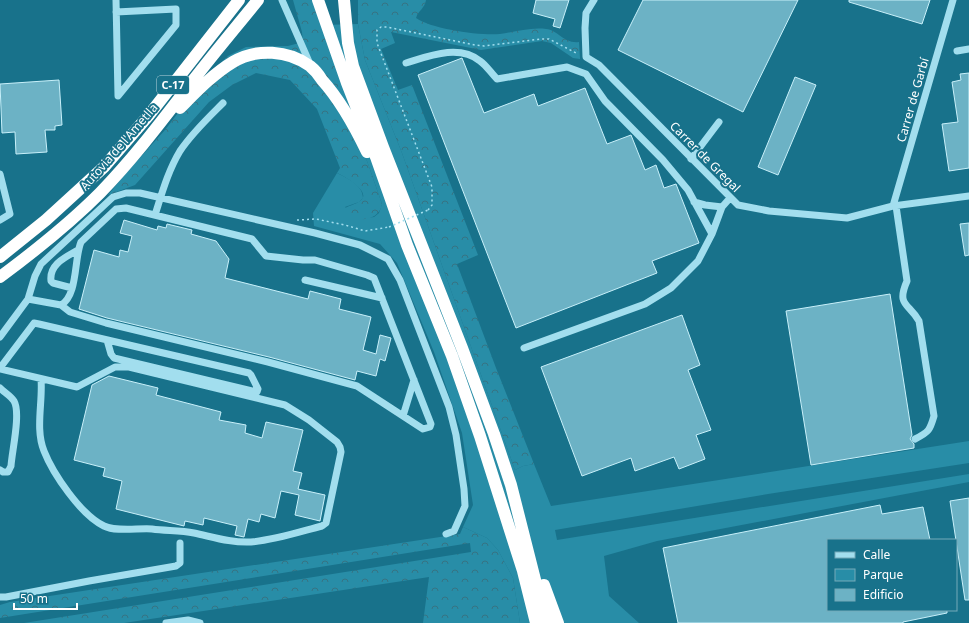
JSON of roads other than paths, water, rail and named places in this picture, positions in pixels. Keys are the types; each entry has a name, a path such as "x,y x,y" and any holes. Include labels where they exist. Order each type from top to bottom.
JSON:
{"highway":[{"name":"Autovia de l'Ametlla","path":"0,257 51,215 104,167 150,115 240,0"},
{"name":"Autovia de l'Ametlla","path":"0,277 58,233 100,192 152,135 258,0"},
{"path":"318,0 407,245 452,356 491,467 523,571 536,623"},
{"path":"344,0 348,43 354,66 383,148 478,391 524,518 552,611 558,623"},
{"path":"152,135 216,74 233,62 265,52 283,54 298,59 312,67 330,89 343,108 366,149 390,197"},
{"path":"511,485 546,623"},
{"path":"511,533 529,623"}],"street":[{"path":"116,0 116,12 118,96 176,25 176,9 116,12"},
{"path":"282,0 297,37 312,67"},
{"name":"Carrer de Gregal","path":"594,0 586,13 584,28 586,57 599,65 738,205 769,211 847,218 895,206 969,196"},
{"name":"Carrer de Garbí","path":"895,206 953,0"},
{"path":"957,50 969,49"},
{"path":"406,63 443,52 463,53 480,60 497,79 567,67 586,74 605,101 663,160 688,190 712,234"},
{"path":"156,215 163,187 180,152 197,128 223,103"},
{"path":"691,159 719,122"},
{"path":"0,174 10,214 0,220"},
{"path":"0,337 28,299 35,276 41,264 114,197 126,193 135,192 232,215 288,226 360,245 388,259 400,280 449,407 456,435 465,506 454,531 446,534"},
{"path":"524,348 645,304 671,288 698,261 712,234 722,207 730,198"},
{"path":"694,202 722,207"},
{"path":"895,206 907,281 903,290 903,299 907,307 915,314 919,321 934,416 930,429 926,434 915,439"},
{"path":"28,299 61,305 70,312 106,323 268,362 357,386 423,429 430,427 431,424 374,278 367,275 315,260 266,256 252,239 126,208 116,209 82,242 78,250 72,288 65,303 61,305"},
{"path":"72,288 51,281 52,271 54,266 78,250"},
{"path":"306,280 382,298"},
{"path":"42,378 40,440 44,451 52,468 77,504 103,526 112,529 148,529 193,533 223,540 251,542 276,538 322,526 326,523 341,452 340,447 337,442 309,420 285,405 129,367 115,367 76,387 42,378 0,369 34,323 106,340 249,374 251,375 258,389 257,392 114,358 106,340"},
{"path":"404,416 414,380"},
{"path":"0,388 13,400 16,408 16,422 11,466 8,472 3,472 0,470"},
{"path":"0,597 176,566 180,563 180,543"},
{"path":"166,623 188,620 200,623"}]}
